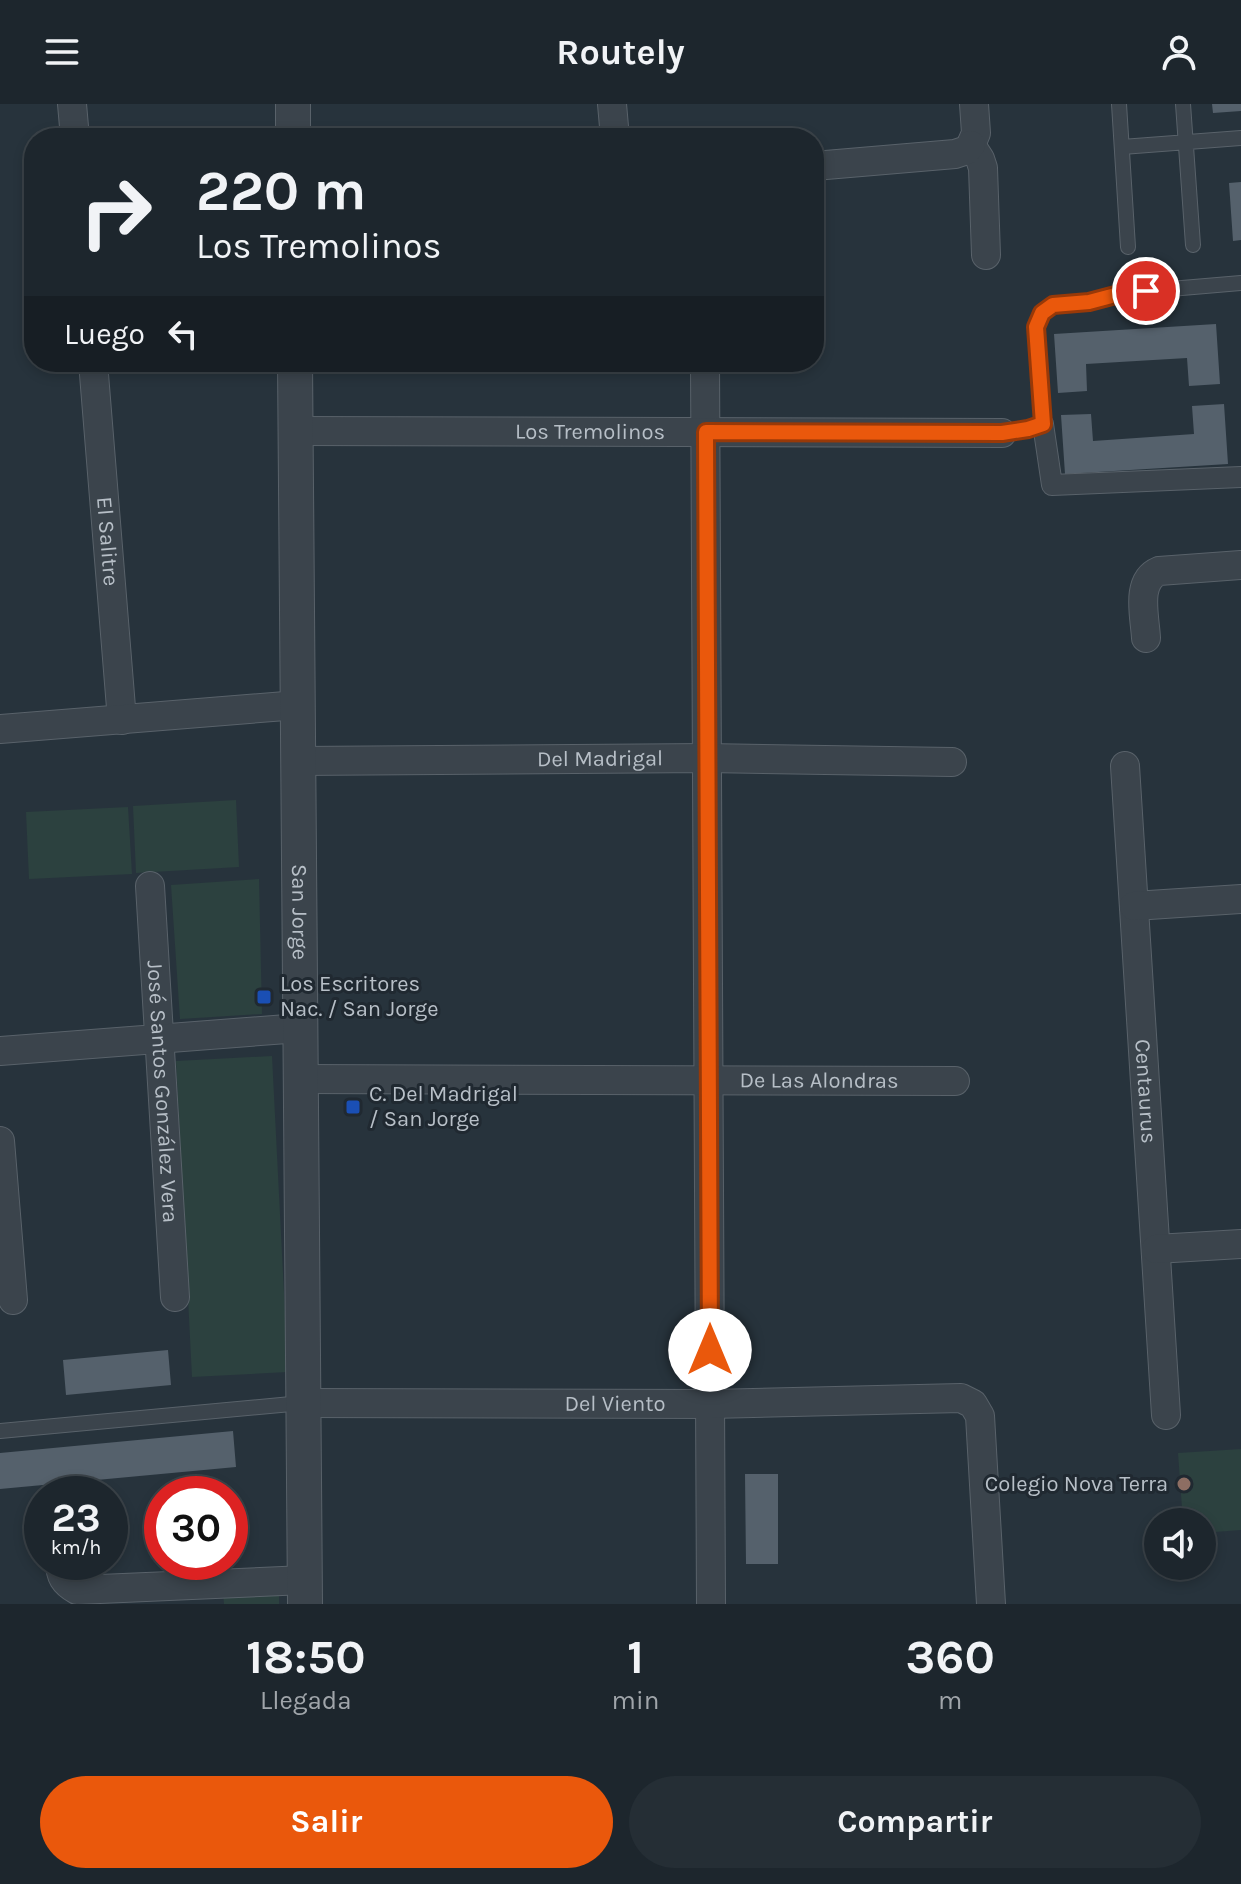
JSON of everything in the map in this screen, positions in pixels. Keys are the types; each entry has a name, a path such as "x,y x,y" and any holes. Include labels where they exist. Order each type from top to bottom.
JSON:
{"street":[{"path":"72,104 74,128"},
{"path":"293,104 293,128"},
{"path":"612,104 614,128"},
{"path":"824,165 955,154 967,150 976,133 974,104"},
{"path":"971,145 983,168 986,255"},
{"name":"El Salitre","path":"94,372 122,720"},
{"name":"San Jorge","path":"295,372 305,1592"},
{"path":"705,372 711,1604"},
{"path":"1024,429 1052,485 1241,477"},
{"name":"Los Tremolinos","path":"296,431 1024,429"},
{"path":"1146,638 1144,590 1153,573 1241,565"},
{"path":"0,729 298,705"},
{"name":"Del Madrigal","path":"298,761 707,758 952,762"},
{"name":"Centaurus","path":"1125,766 1166,1415"},
{"name":"José Santos González Vera","path":"150,886 175,1297"},
{"path":"1134,906 1241,899"},
{"path":"0,1051 300,1028"},
{"name":"De Las Alondras","path":"301,1079 955,1081"},
{"path":"0,1141 13,1300"},
{"path":"1156,1249 1241,1244"},
{"name":"Del Viento","path":"303,1403 710,1404 967,1400 977,1410 981,1423 991,1604"},
{"path":"63,1580 77,1590 205,1594 305,1592"}],"lane":[{"path":"1119,104 1128,247"},
{"path":"1183,104 1193,245"},
{"path":"1122,147 1241,138"},
{"path":"1024,429 1036,327 1047,308 1135,292 1241,283"},
{"path":"0,1431 303,1403"}],"green space":[{"path":"236,800 239,867 136,873 133,806"},
{"path":"128,807 132,874 29,879 26,812"},
{"path":"259,879 262,1014 180,1019 171,885"},
{"path":"272,1056 288,1372 192,1377 176,1061"},
{"path":"1241,1449 1241,1530 1216,1532 1216,1508 1182,1508 1178,1453"},
{"path":"279,1592 279,1604 224,1604 223,1593"}],"building":[{"path":"1212,104 1241,104 1241,111 1213,113"},
{"path":"1241,182 1241,240 1233,241 1229,183"},
{"path":"1216,324 1220,384 1189,386 1187,358 1086,364 1087,391 1058,393 1054,334"},
{"path":"1224,404 1228,464 1065,474 1061,415 1091,414 1093,441 1194,434 1192,406"},
{"path":"168,1350 171,1385 66,1395 63,1360"},
{"path":"233,1431 236,1467 128,1477 24,1476 24,1487 0,1489 0,1453"},
{"path":"745,1474 778,1474 778,1564 746,1564"}],"place":[{"name":"Los Escritores Nac. / San Jorge","path":"264,997"},
{"name":"C. Del Madrigal / San Jorge","path":"353,1107"},
{"name":"Colegio Nova Terra","path":"1184,1484"}],"route":[{"path":"710,1350 706,432 1002,433 1028,429 1043,424 1036,327 1042,313 1053,305 1146,291"}]}
